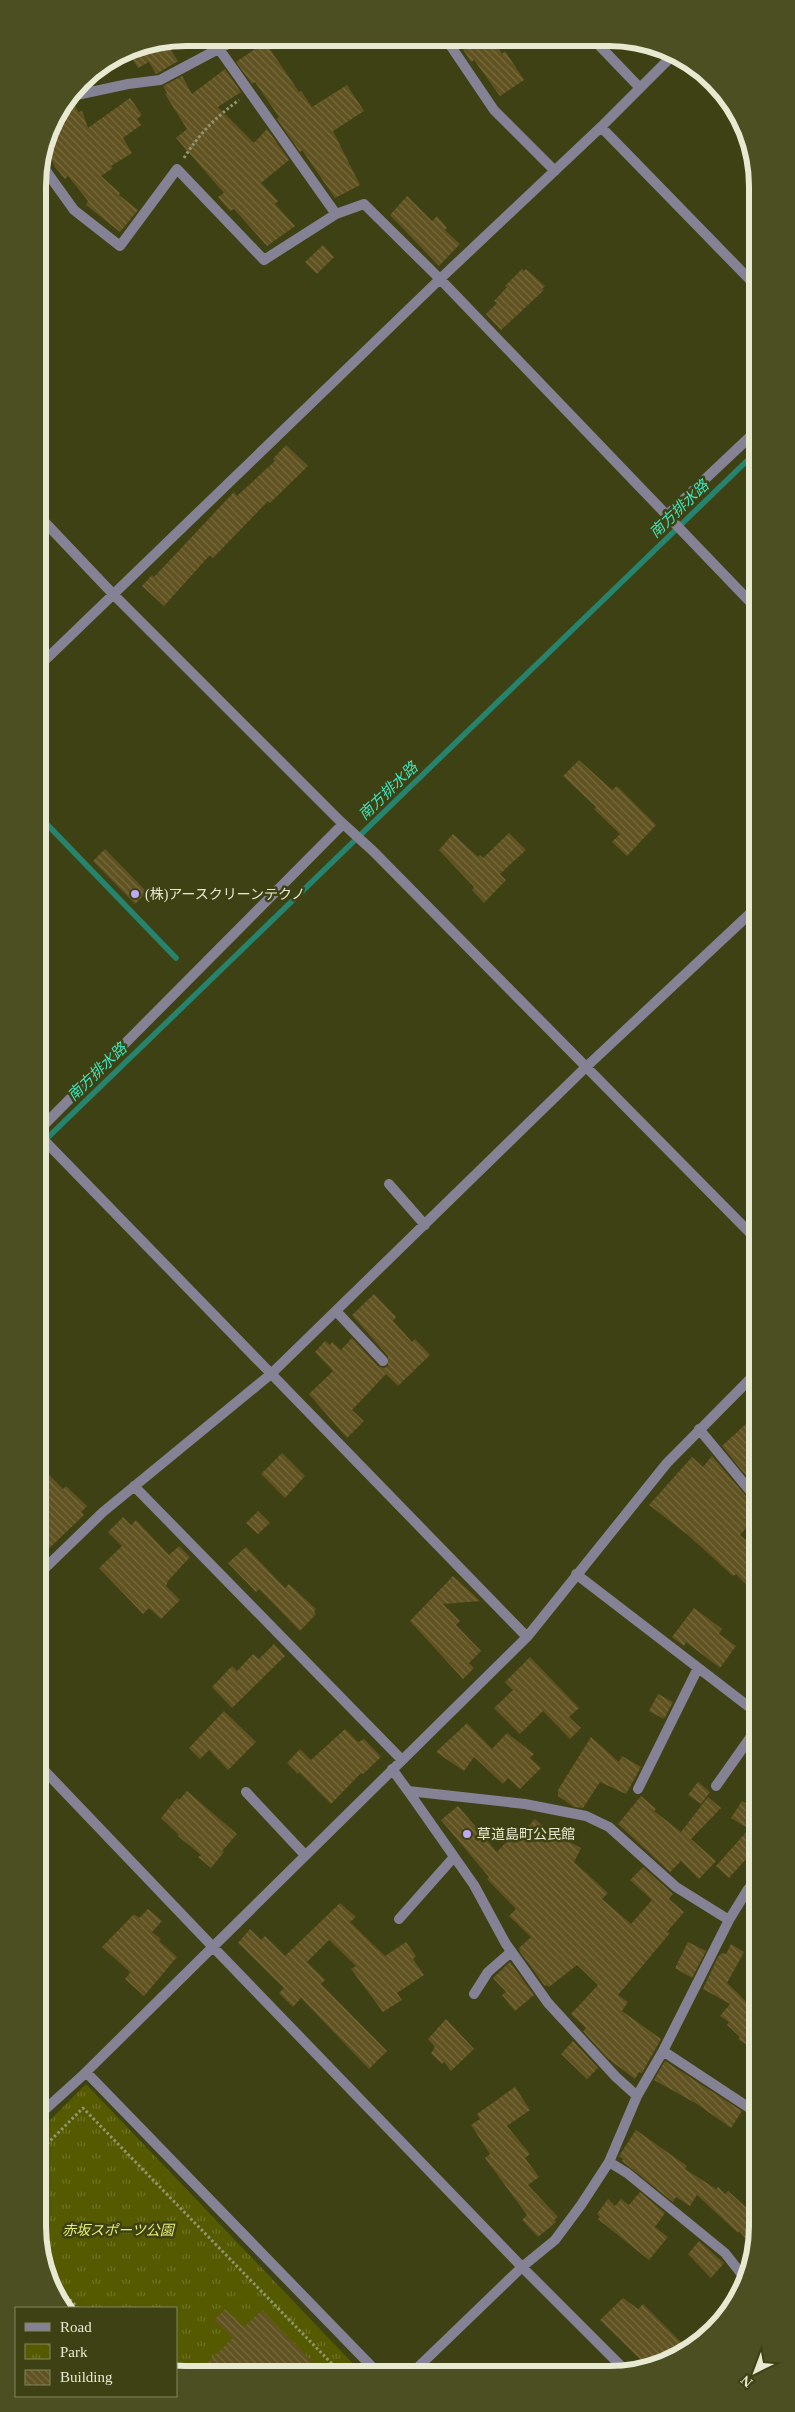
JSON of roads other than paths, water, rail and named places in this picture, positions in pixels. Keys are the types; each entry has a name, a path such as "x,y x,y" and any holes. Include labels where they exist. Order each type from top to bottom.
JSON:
{"street":[{"path":"451,46 494,110 555,171"},
{"path":"600,46 640,88"},
{"path":"81,94 128,84 160,80 219,48 336,214"},
{"path":"47,658 440,279 601,127 668,60"},
{"path":"601,127 749,279"},
{"path":"48,173 74,210 120,246 177,169 264,260 336,214 364,204 440,279 749,601"},
{"path":"668,517 749,438"},
{"path":"47,524 113,594 368,846 748,1231"},
{"path":"47,1123 346,826"},
{"path":"46,1567 103,1512 271,1374 586,1068 749,915"},
{"path":"47,1143 527,1637"},
{"path":"389,1184 425,1224"},
{"path":"336,1311 383,1361"},
{"path":"46,2108 86,2072 527,1637 667,1463 748,1380"},
{"path":"699,1429 748,1489"},
{"path":"134,1486 402,1760"},
{"path":"576,1574 748,1706"},
{"path":"638,1789 698,1668"},
{"path":"716,1786 748,1740"},
{"path":"392,1769 474,1885 511,1952 548,2003 616,2077 637,2096"},
{"path":"46,1773 522,2267 620,2365"},
{"path":"408,1791 525,1804 586,1816 609,1827 676,1887 729,1920"},
{"path":"246,1792 306,1855"},
{"path":"399,1919 454,1857"},
{"path":"419,2366 522,2267 554,2240 581,2205 609,2162 637,2096 663,2051 729,1920 748,1889"},
{"path":"474,1994 488,1972 511,1952"},
{"path":"663,2051 748,2107"},
{"path":"86,2072 371,2366"},
{"path":"609,2162 627,2173 724,2253 740,2272"}],"waterway":[{"name":"南方排水路","path":"47,1139 749,459"},
{"path":"47,824 176,958"}],"place":[{"name":"(株)アースクリーンテクノ","path":"135,894"},
{"name":"草道島町公民館","path":"467,1834"}],"park label":[{"name":"赤坂スポーツ公園","path":"118,2230"}]}
